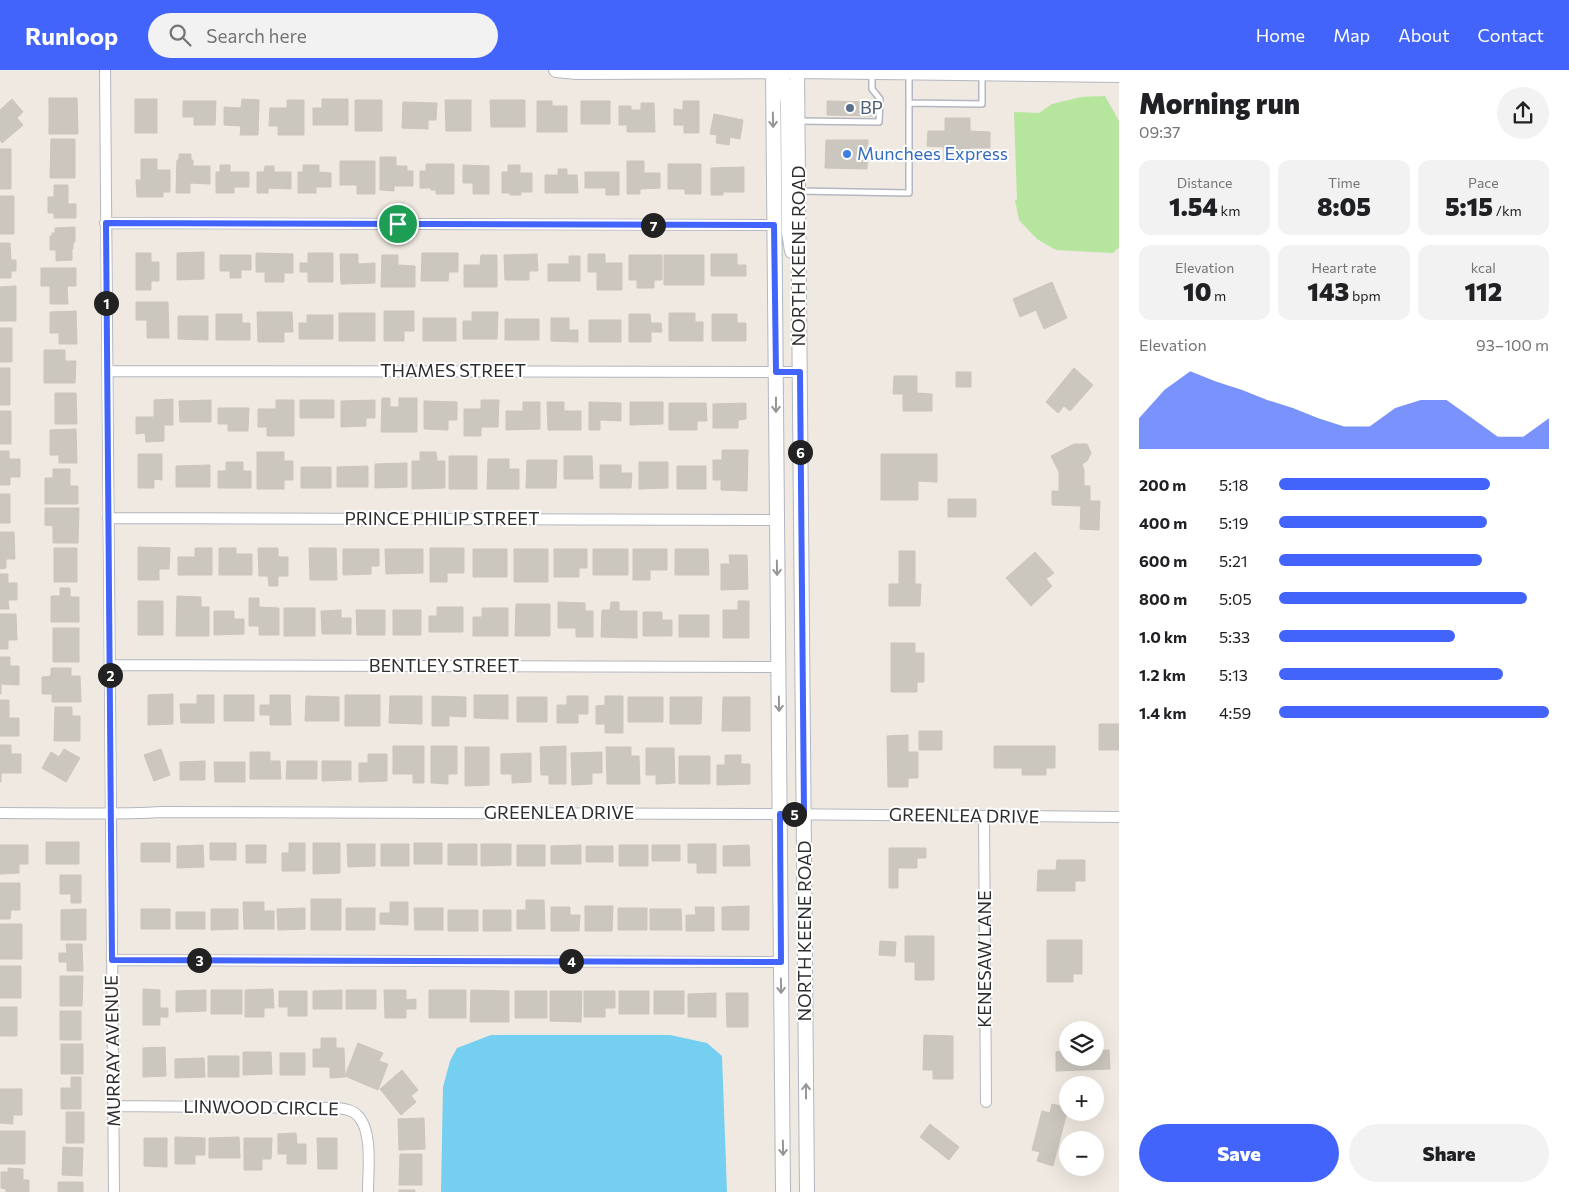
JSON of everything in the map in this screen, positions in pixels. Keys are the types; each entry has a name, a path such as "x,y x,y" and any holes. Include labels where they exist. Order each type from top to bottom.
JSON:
{"main road":[{"path":"556,70 577,72 815,71 1119,75"},
{"path":"784,71 788,104 789,232 799,294"},
{"name":"NORTH KEENE ROAD","path":"783,1192 773,92 784,71"},
{"name":"NORTH KEENE ROAD","path":"784,71 798,121 807,1192"}],"street":[{"name":"MURRAY AVENUE","path":"104,70 114,1192"},
{"path":"106,223 774,225"},
{"name":"THAMES STREET","path":"107,371 800,372"},
{"name":"PRINCE PHILIP STREET","path":"108,518 777,520"},
{"name":"BENTLEY STREET","path":"110,665 778,667"},
{"name":"GREENLEA DRIVE","path":"0,813 111,815 164,812 804,814 1119,817"},
{"name":"KENESAW LANE","path":"984,816 986,1102"},
{"path":"112,960 781,962"},
{"name":"LINWOOD CIRCLE","path":"113,1106 337,1108 350,1110 359,1116 365,1127 368,1140 368,1192"}],"lane":[{"path":"798,121 879,122 880,99 872,89 872,72"},
{"path":"798,191 909,193 909,73"},
{"path":"909,103 982,104 982,74"}],"green space":[{"path":"1105,96 1119,121 1119,247 1113,253 1056,250 1037,239 1019,220 1015,200 1017,200 1014,112 1039,113 1052,104 1081,97"}],"water":[{"path":"491,1035 670,1035 707,1043 722,1056 727,1192 441,1192 443,1087 450,1061 457,1048"}],"building":[{"path":"49,98 77,98 78,134 49,134"},
{"path":"12,99 23,112 17,118 23,125 2,143 0,140 0,110"},
{"path":"135,99 157,99 157,133 135,133"},
{"path":"242,99 259,100 258,135 240,135 241,126 224,125 224,107 241,108"},
{"path":"322,99 348,99 348,125 313,125 313,108 322,108"},
{"path":"287,100 304,100 304,135 278,135 278,126 269,126 270,108 287,108"},
{"path":"355,100 382,100 382,131 355,131"},
{"path":"445,100 471,100 471,131 446,131"},
{"path":"490,100 525,100 525,127 491,127"},
{"path":"183,101 216,101 215,125 194,125 194,117 183,117"},
{"path":"537,101 552,101 552,106 567,106 567,132 537,132"},
{"path":"581,101 610,101 610,124 581,124"},
{"path":"683,101 699,101 699,133 684,133 684,125 674,125 674,109 683,110"},
{"name":"BP","path":"827,101 873,102 873,116 827,115"},
{"path":"403,102 437,103 436,120 428,120 428,129 402,128"},
{"path":"641,103 654,103 655,132 627,132 627,125 619,125 619,106 631,106 631,110 641,110"},
{"path":"714,114 743,120 740,139 730,137 729,145 716,143 717,135 710,134"},
{"path":"945,118 970,118 970,131 990,132 990,148 970,148 969,160 944,159 944,147 927,146 928,131 945,131"},
{"path":"51,139 75,139 75,178 50,178"},
{"name":"Munchees Express","path":"826,140 868,140 867,169 825,168"},
{"path":"0,149 11,149 11,189 0,189"},
{"path":"179,154 191,154 193,166 210,166 210,184 190,183 190,193 176,193 177,160 179,160"},
{"path":"380,157 396,157 396,166 407,166 407,171 413,171 413,186 394,186 394,191 380,190"},
{"path":"141,159 157,159 157,170 170,170 170,192 163,192 163,197 137,197 136,180 141,180"},
{"path":"340,161 375,161 375,194 357,194 357,185 340,185"},
{"path":"627,161 644,161 644,173 660,173 660,188 640,189 640,194 627,194"},
{"path":"426,164 454,164 454,194 436,194 436,190 431,190 431,188 420,188 420,171 426,171"},
{"path":"668,164 701,164 701,194 685,194 685,189 668,189"},
{"path":"220,165 230,165 230,172 249,172 249,187 234,187 234,193 216,193 216,172 220,172"},
{"path":"303,165 319,165 319,172 331,173 331,187 316,187 316,193 298,193 298,172 303,172"},
{"path":"463,165 489,166 489,194 473,194 473,183 463,183"},
{"path":"508,165 520,165 520,173 532,173 532,192 521,192 521,195 502,193 502,172 508,172"},
{"path":"265,166 274,166 274,172 291,172 291,189 268,188 268,193 257,193 257,172 264,172"},
{"path":"744,167 744,192 723,192 723,195 711,195 711,168"},
{"path":"558,169 567,169 567,175 577,175 578,193 545,193 545,175 558,175"},
{"path":"585,172 619,172 619,195 606,195 606,188 585,188"},
{"path":"54,185 68,185 68,204 76,204 76,218 54,218 54,213 48,213 48,197 54,197"},
{"path":"0,196 14,196 14,234 0,234"},
{"path":"75,227 72,260 56,261 56,250 50,250 50,236 52,236 52,233 55,233 55,228"},
{"path":"0,243 10,243 11,260 16,260 16,271 11,271 11,278 0,278"},
{"path":"204,252 204,279 177,280 177,253"},
{"path":"136,253 151,253 151,262 159,262 159,281 151,281 151,290 136,290"},
{"path":"256,253 293,254 293,273 284,273 284,282 265,282 265,272 256,272"},
{"path":"308,253 333,253 333,282 308,282 308,272 300,272 300,263 308,263"},
{"path":"422,253 458,253 458,272 449,272 448,281 421,281"},
{"path":"340,254 358,254 358,264 375,263 375,283 341,284"},
{"path":"537,254 538,271 529,271 529,280 505,280 504,255"},
{"path":"588,254 605,254 605,263 622,263 622,290 597,290 597,272 588,272"},
{"path":"711,254 737,254 737,265 746,265 746,276 711,276"},
{"path":"220,255 251,255 251,270 241,270 241,278 230,278 230,271 220,271"},
{"path":"382,255 398,255 398,265 415,266 415,287 381,287"},
{"path":"481,255 497,255 497,287 464,287 464,265 480,265"},
{"path":"629,255 662,255 662,280 654,280 654,288 637,288 637,280 629,280"},
{"path":"664,255 704,255 704,285 664,285"},
{"path":"569,256 580,256 580,281 548,281 548,264 569,264"},
{"path":"41,268 76,268 76,286 67,286 68,304 50,304 50,286 41,286"},
{"path":"1052,282 1067,318 1044,329 1036,310 1020,317 1013,299"},
{"path":"16,286 16,321 0,321 0,287"},
{"path":"136,302 168,302 169,338 147,338 147,320 136,320"},
{"path":"76,311 77,344 59,344 59,333 50,333 50,312"},
{"path":"384,311 414,311 414,331 404,331 404,341 384,341"},
{"path":"257,312 292,312 293,332 284,332 284,342 258,342"},
{"path":"472,312 498,312 497,339 463,339 463,321 472,321"},
{"path":"339,313 375,313 375,341 339,341"},
{"path":"669,313 695,313 695,322 703,322 703,341 669,341"},
{"path":"216,314 242,314 242,323 250,323 250,340 216,340"},
{"path":"629,314 650,314 651,323 661,323 662,332 651,332 651,342 629,342"},
{"path":"712,314 737,314 737,323 746,323 746,341 712,341"},
{"path":"307,315 333,315 333,339 299,339 299,323 307,323"},
{"path":"178,316 208,316 208,340 178,339"},
{"path":"423,318 456,318 456,341 423,341"},
{"path":"551,318 569,318 569,330 578,330 578,342 551,341"},
{"path":"505,319 539,319 539,340 505,340"},
{"path":"589,320 621,320 621,342 589,342"},
{"path":"0,328 12,328 12,362 0,362"},
{"path":"44,350 65,350 65,361 76,361 75,383 44,383"},
{"path":"0,368 10,368 10,405 0,405"},
{"path":"1074,368 1093,385 1070,411 1064,406 1058,413 1046,402"},
{"path":"956,372 971,372 971,387 956,387"},
{"path":"894,376 917,376 917,393 932,394 932,411 903,411 903,394 893,394"},
{"path":"55,393 76,393 77,424 55,424"},
{"path":"382,398 390,398 390,407 399,407 399,398 417,398 417,432 381,432"},
{"path":"173,399 173,425 164,425 164,441 146,442 145,433 136,434 136,417 154,417 154,400"},
{"path":"211,400 211,422 180,422 179,401"},
{"path":"276,400 294,400 294,436 267,436 267,427 258,427 258,409 276,409"},
{"path":"300,400 334,400 334,418 300,418"},
{"path":"375,400 375,418 366,418 366,426 341,427 341,401"},
{"path":"481,400 499,400 498,427 481,427 481,436 464,436 464,409 481,409"},
{"path":"424,401 457,402 457,420 448,420 448,430 424,429"},
{"path":"523,402 540,402 540,429 506,430 506,411 523,411"},
{"path":"547,402 564,402 564,411 581,411 581,430 548,430"},
{"path":"589,402 621,403 621,421 600,420 600,430 589,430"},
{"path":"630,402 663,402 663,424 630,425"},
{"path":"669,403 706,403 707,421 697,421 697,430 669,430"},
{"path":"746,403 746,419 738,420 738,428 713,428 713,404"},
{"path":"218,408 249,408 248,431 228,431 228,424 218,424"},
{"path":"0,411 11,411 11,444 0,444"},
{"path":"76,429 77,463 59,463 59,455 50,455 50,430"},
{"path":"1074,444 1087,444 1091,453 1087,461 1082,464 1084,486 1090,486 1090,501 1100,501 1099,530 1080,529 1081,506 1052,505 1052,491 1059,491 1059,472 1051,456"},
{"path":"722,450 748,450 747,491 721,490 721,480 713,480 713,460 722,460"},
{"path":"0,451 9,451 9,459 20,459 20,477 10,477 10,485 0,485"},
{"path":"257,452 284,452 284,461 293,461 293,480 284,480 284,489 257,489"},
{"path":"420,452 436,452 437,461 445,461 445,488 412,489 412,461 420,461"},
{"path":"138,454 162,454 162,480 154,479 154,488 138,488"},
{"path":"881,454 937,454 937,482 918,481 918,500 881,500"},
{"path":"449,456 477,456 477,489 449,489"},
{"path":"564,456 592,456 593,479 564,479"},
{"path":"488,459 509,459 509,469 519,469 519,489 487,489"},
{"path":"527,460 557,460 556,488 526,488"},
{"path":"226,462 243,462 243,471 251,471 251,488 218,488 218,471 226,471"},
{"path":"639,462 668,462 668,488 639,489"},
{"path":"407,463 407,487 375,488 375,464"},
{"path":"210,465 210,487 176,487 176,466"},
{"path":"600,465 621,465 621,473 632,473 631,488 600,488"},
{"path":"368,466 368,487 337,487 337,467"},
{"path":"677,466 706,466 706,489 677,489"},
{"path":"301,467 331,467 331,488 301,488"},
{"path":"53,469 70,469 70,486 78,486 78,504 45,504 45,478 53,478"},
{"path":"0,494 10,494 10,523 0,523"},
{"path":"948,499 976,499 976,517 948,517"},
{"path":"45,508 79,508 78,543 53,543 53,526 45,525"},
{"path":"0,532 14,532 15,559 6,559 6,568 0,569"},
{"path":"138,547 170,548 169,569 159,569 159,580 138,580"},
{"path":"54,548 77,548 77,582 54,582"},
{"path":"195,548 212,548 212,575 178,575 178,557 195,557"},
{"path":"219,548 236,548 236,554 252,554 252,575 219,575"},
{"path":"258,548 278,548 278,557 288,557 288,576 278,576 278,586 269,586 268,576 259,576"},
{"path":"309,548 336,548 337,580 310,580"},
{"path":"430,548 464,548 464,573 447,573 447,582 430,582"},
{"path":"343,549 379,549 379,566 371,566 371,574 343,575"},
{"path":"385,549 423,549 423,573 386,574"},
{"path":"473,549 507,549 507,577 473,577"},
{"path":"514,549 548,549 548,582 514,582"},
{"path":"554,549 587,549 587,568 579,568 579,577 554,577"},
{"path":"593,549 628,549 628,575 593,575"},
{"path":"633,549 667,549 667,570 650,570 650,580 633,580"},
{"path":"675,549 708,549 709,575 675,575"},
{"path":"899,551 915,551 915,584 921,584 920,606 889,606 889,584 899,584"},
{"path":"1035,552 1054,573 1046,579 1052,586 1031,606 1006,578"},
{"path":"729,555 747,555 748,589 721,590 721,564 730,564"},
{"path":"0,574 8,574 8,583 17,583 17,600 8,600 9,609 0,609"},
{"path":"60,588 70,588 70,597 79,597 79,622 51,622 51,596 60,596"},
{"path":"177,596 201,597 201,607 209,607 209,636 176,636"},
{"path":"249,598 259,598 259,607 279,608 279,635 259,635 259,626 249,626"},
{"path":"138,601 163,601 163,635 138,635"},
{"path":"738,601 749,601 749,638 723,638 723,610 738,610"},
{"path":"558,602 585,603 585,611 593,611 593,637 576,637 576,628 558,628"},
{"path":"611,602 619,602 619,611 637,611 637,638 601,637 602,610 610,610"},
{"path":"516,604 550,604 550,636 515,636"},
{"path":"437,607 463,607 463,632 429,632 429,616 437,616"},
{"path":"284,608 315,608 315,636 284,636"},
{"path":"482,608 508,608 508,636 473,636 473,617 482,617"},
{"path":"341,610 341,618 351,618 351,634 322,634 321,611"},
{"path":"356,610 385,610 385,635 357,635"},
{"path":"393,610 421,610 421,635 393,635"},
{"path":"214,611 234,611 234,619 244,619 244,634 214,635"},
{"path":"643,612 662,612 662,620 672,620 672,636 643,636"},
{"path":"0,614 16,614 17,640 8,640 8,649 0,649"},
{"path":"679,615 709,615 709,637 679,637"},
{"path":"53,628 79,628 79,662 53,662"},
{"path":"891,643 915,643 915,653 924,653 924,682 917,682 917,692 891,692"},
{"path":"0,657 10,657 10,666 19,666 19,685 1,684 1,694 0,694"},
{"path":"51,668 71,668 71,676 80,676 81,702 52,702 52,694 42,694 42,677 51,676"},
{"path":"173,694 173,724 148,725 148,695"},
{"path":"197,695 214,695 214,723 181,723 180,704 197,704"},
{"path":"224,695 254,695 254,721 224,721"},
{"path":"270,695 290,695 291,725 270,725 270,715 260,715 260,705 270,705"},
{"path":"345,695 380,695 380,726 345,726"},
{"path":"474,695 508,695 508,719 474,718"},
{"path":"306,696 339,697 339,721 305,721"},
{"path":"390,696 422,696 422,724 389,723"},
{"path":"432,696 466,697 466,717 449,716 449,726 432,726"},
{"path":"567,696 588,696 588,714 578,714 578,723 557,723 557,705 567,705"},
{"path":"605,696 623,696 623,733 605,733 605,724 596,724 596,706 605,705"},
{"path":"517,697 547,697 547,722 517,722"},
{"path":"628,697 663,697 663,722 628,722"},
{"path":"670,697 702,697 701,724 670,724"},
{"path":"723,697 750,697 750,731 722,731"},
{"path":"0,700 9,700 9,718 19,718 19,736 0,736"},
{"path":"55,707 72,707 72,716 80,716 80,741 54,741"},
{"path":"1099,724 1119,724 1119,750 1099,750"},
{"path":"919,731 942,731 942,750 919,750"},
{"path":"908,735 908,752 918,752 918,778 908,778 908,787 888,787 887,736"},
{"path":"0,745 11,745 11,754 21,754 21,773 1,773 1,782 0,782"},
{"path":"393,746 424,746 424,783 413,783 413,774 393,774"},
{"path":"431,746 457,746 457,774 448,774 448,784 431,783"},
{"path":"566,746 566,784 549,784 549,775 541,775 540,747"},
{"path":"994,746 1055,746 1055,768 1046,768 1046,775 1022,775 1022,768 994,768"},
{"path":"465,747 489,747 489,785 465,786"},
{"path":"606,747 631,747 631,756 639,756 640,784 607,784"},
{"path":"646,748 674,748 675,783 656,784 656,775 646,775"},
{"path":"64,749 80,758 66,782 42,768 51,752 59,757"},
{"path":"161,749 170,775 154,781 144,755"},
{"path":"250,752 270,752 270,761 280,761 281,779 250,779"},
{"path":"602,752 602,773 592,773 592,784 572,785 571,753"},
{"path":"531,753 531,782 512,783 512,774 501,774 501,754"},
{"path":"368,754 387,754 387,781 359,782 359,763 368,763"},
{"path":"725,755 741,755 741,764 750,764 750,784 717,785 717,765 725,765"},
{"path":"679,756 710,756 710,784 679,784"},
{"path":"205,761 205,780 180,780 180,762"},
{"path":"287,761 317,761 317,779 286,779"},
{"path":"322,761 351,761 351,780 322,781"},
{"path":"214,762 245,762 245,782 215,782"},
{"path":"46,842 79,842 79,864 46,864"},
{"path":"141,843 170,843 170,862 141,862"},
{"path":"210,843 236,843 236,860 210,860"},
{"path":"289,843 305,843 305,871 282,871 282,853 289,853"},
{"path":"313,843 340,843 340,873 313,874"},
{"path":"414,843 442,843 442,864 414,864"},
{"path":"347,844 375,844 375,866 348,867"},
{"path":"381,844 409,844 409,866 381,866"},
{"path":"448,844 477,844 477,865 448,865"},
{"path":"481,844 511,844 511,865 481,866"},
{"path":"688,844 716,844 716,873 697,873 697,863 688,863"},
{"path":"0,845 28,845 28,864 19,864 19,873 0,874"},
{"path":"203,845 204,867 177,868 177,846"},
{"path":"246,845 266,845 266,863 246,863"},
{"path":"517,845 545,845 545,866 517,866"},
{"path":"581,845 581,864 551,864 551,846"},
{"path":"619,845 648,845 648,866 619,866"},
{"path":"652,845 680,845 680,861 652,861"},
{"path":"749,845 750,866 723,866 723,846"},
{"path":"586,846 613,846 613,862 586,862"},
{"path":"889,848 926,848 926,858 917,858 917,868 898,868 898,888 889,888"},
{"path":"1057,860 1085,860 1085,881 1075,881 1075,891 1037,891 1038,870 1056,870"},
{"path":"60,875 81,875 81,903 71,903 71,894 60,894"},
{"path":"0,883 20,883 20,910 11,910 10,919 0,919"},
{"path":"311,899 341,899 341,930 311,930"},
{"path":"526,900 544,900 545,929 517,929 517,910 526,910"},
{"path":"243,902 264,902 264,911 274,911 274,929 244,929"},
{"path":"390,902 408,902 408,925 380,924 380,913 390,913"},
{"path":"585,906 613,906 612,931 585,931"},
{"path":"749,906 749,930 722,930 722,907"},
{"path":"551,907 570,907 570,915 580,915 579,931 551,931"},
{"path":"695,907 714,907 714,931 686,931 686,915 696,915"},
{"path":"305,908 305,929 278,930 277,909"},
{"path":"346,908 375,908 375,930 346,930"},
{"path":"414,908 443,908 443,930 415,930"},
{"path":"618,908 647,908 647,930 618,930"},
{"path":"86,909 86,940 61,940 61,910"},
{"path":"141,909 170,909 170,929 141,929"},
{"path":"211,909 238,909 238,929 211,930"},
{"path":"650,909 681,909 682,930 650,930"},
{"path":"448,910 478,910 478,931 448,931"},
{"path":"483,910 511,910 511,931 483,931"},
{"path":"176,912 205,912 205,929 176,929"},
{"path":"0,924 22,924 22,959 0,959"},
{"path":"905,936 934,936 934,980 915,980 915,962 905,962"},
{"path":"1047,940 1082,940 1082,974 1073,974 1073,982 1047,982"},
{"path":"880,941 896,942 895,956 879,955"},
{"path":"66,944 82,944 83,971 67,971 67,962 59,962 59,953 67,953"},
{"path":"0,966 21,966 21,998 0,998"},
{"path":"60,976 83,976 82,1006 60,1006"},
{"path":"143,989 160,990 160,1008 168,1008 168,1017 160,1017 160,1025 143,1025"},
{"path":"273,989 274,1008 264,1008 264,1017 245,1017 245,990"},
{"path":"206,990 206,1011 176,1012 176,991"},
{"path":"211,990 242,990 242,1014 211,1014"},
{"path":"342,990 342,1009 313,1009 313,991"},
{"path":"346,990 376,990 376,1009 346,1009"},
{"path":"384,990 406,990 406,1000 416,999 416,1009 406,1009 406,1018 385,1018"},
{"path":"429,990 466,990 466,1018 429,1018"},
{"path":"471,990 509,991 509,1022 470,1022"},
{"path":"279,991 307,991 307,1016 288,1016 288,1007 279,1007"},
{"path":"515,991 547,991 547,1018 515,1018"},
{"path":"550,991 582,991 581,1022 550,1021"},
{"path":"584,991 615,991 615,1008 605,1008 605,1017 584,1017"},
{"path":"619,991 649,991 649,1014 619,1014"},
{"path":"654,991 684,991 684,1014 654,1014"},
{"path":"716,993 716,1017 688,1017 688,994"},
{"path":"726,993 748,993 748,1027 727,1027"},
{"path":"0,1007 17,1007 17,1036 0,1036"},
{"path":"60,1011 81,1011 81,1040 60,1040"},
{"path":"924,1035 953,1036 953,1079 933,1079 933,1070 923,1070"},
{"path":"321,1038 336,1038 336,1048 344,1048 345,1077 330,1078 330,1067 313,1067 313,1049 321,1049"},
{"path":"358,1043 383,1053 379,1061 388,1064 378,1090 345,1076"},
{"path":"61,1044 83,1044 83,1074 61,1074"},
{"path":"165,1047 166,1076 143,1077 143,1048"},
{"path":"1104,1050 1109,1050 1110,1069 1056,1071 1056,1052 1059,1052 1059,1066 1104,1066"},
{"path":"243,1052 271,1052 272,1074 243,1075"},
{"path":"280,1053 305,1053 305,1075 280,1075"},
{"path":"208,1056 239,1056 239,1077 208,1077"},
{"path":"204,1058 205,1077 175,1078 175,1059"},
{"path":"402,1070 418,1090 411,1096 416,1102 401,1115 380,1089"},
{"path":"71,1077 81,1077 81,1109 61,1109 61,1088 71,1088"},
{"path":"0,1089 22,1089 22,1115 13,1115 13,1124 0,1123"},
{"path":"1052,1104 1059,1106 1059,1121 1065,1121 1062,1131 1059,1131 1059,1143 1053,1166 1037,1161 1040,1152 1032,1150 1042,1111 1050,1113"},
{"path":"66,1112 84,1112 84,1143 66,1143"},
{"path":"424,1118 425,1149 399,1150 398,1119"},
{"path":"930,1124 959,1147 949,1160 920,1137"},
{"path":"0,1131 25,1131 25,1164 0,1164"},
{"path":"296,1133 297,1144 306,1144 306,1164 287,1164 287,1154 278,1154 278,1134"},
{"path":"175,1137 205,1138 205,1155 195,1155 195,1164 175,1164"},
{"path":"239,1137 240,1158 209,1158 209,1138"},
{"path":"144,1138 167,1138 167,1167 144,1166"},
{"path":"244,1138 272,1138 271,1159 262,1159 262,1170 244,1170"},
{"path":"317,1138 337,1138 337,1169 318,1169"},
{"path":"63,1147 83,1148 82,1176 62,1175"},
{"path":"400,1154 422,1154 422,1185 399,1185"},
{"path":"8,1168 23,1169 23,1180 29,1180 29,1192 6,1192 6,1189 1,1188 1,1172 8,1172"},
{"path":"58,1182 83,1182 83,1192 58,1192"},
{"path":"399,1190 415,1190 415,1192 399,1192"}],"place":[{"name":"BP","path":"850,108"},
{"name":"Munchees Express","path":"847,154"}],"route":[{"path":"106,223 398,224 774,225 776,372 800,372 804,814 780,814 781,962 112,960 106,223"}]}
